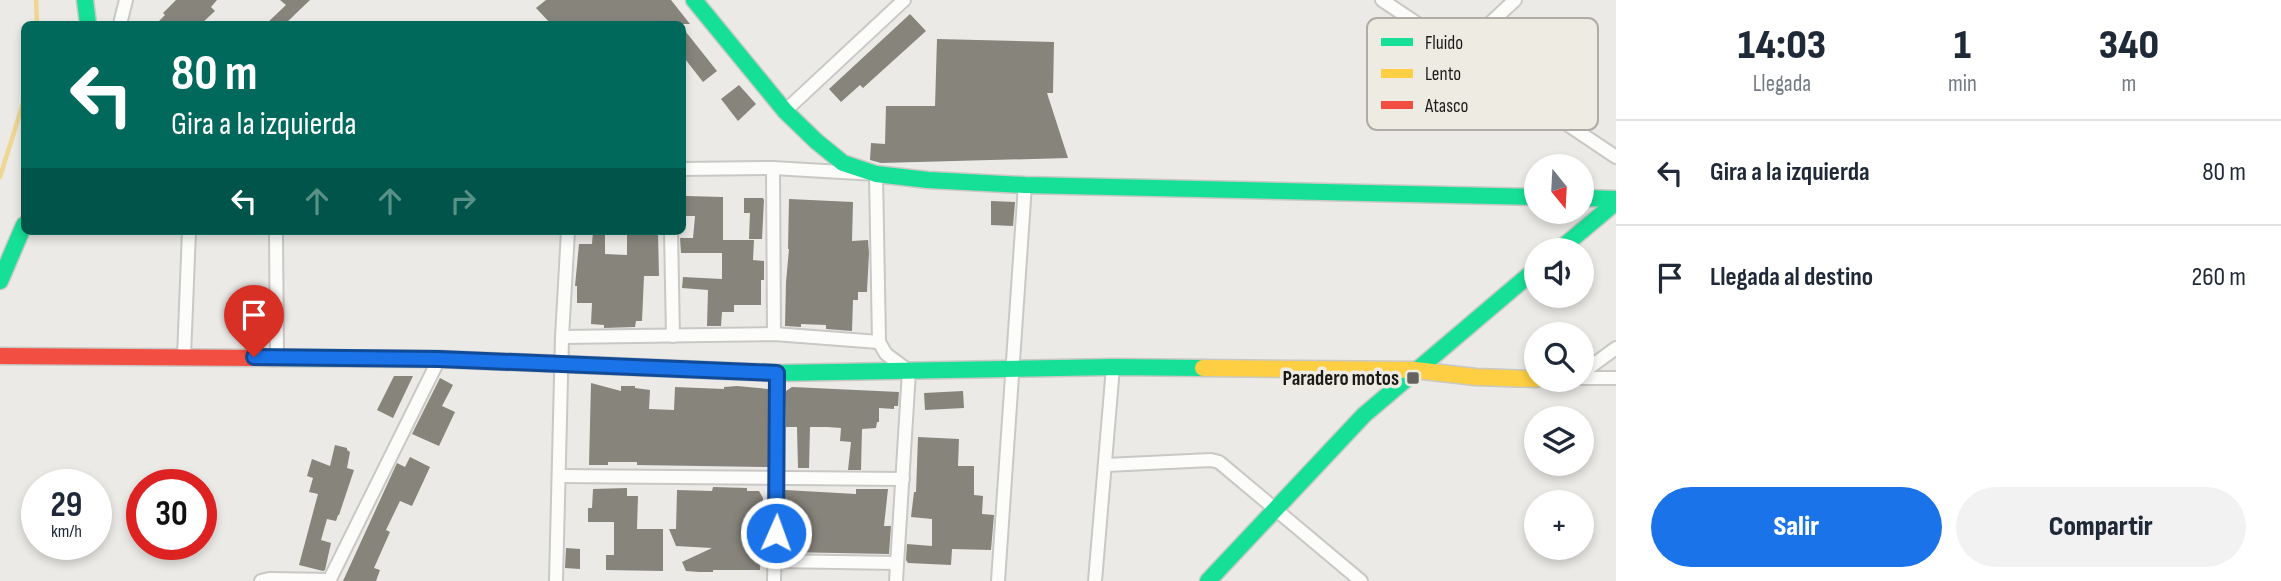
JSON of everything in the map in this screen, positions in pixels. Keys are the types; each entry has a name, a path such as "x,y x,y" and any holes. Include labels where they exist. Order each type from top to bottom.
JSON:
{"street":[{"path":"85,0 88,21"},
{"path":"121,21 126,0"},
{"path":"694,0 785,111 816,141 844,163 876,174"},
{"path":"785,111 904,0"},
{"path":"1382,0 1409,18"},
{"path":"1495,18 1514,0"},
{"path":"1576,130 1616,157"},
{"path":"774,168 774,334"},
{"path":"686,169 774,168 1025,185 1524,197"},
{"path":"876,174 879,342 886,354 909,371"},
{"path":"998,581 1025,185"},
{"path":"1594,199 1616,201"},
{"path":"1573,238 1616,201"},
{"path":"0,281 21,232"},
{"path":"184,357 189,235"},
{"path":"276,235 277,357"},
{"path":"555,581 568,235"},
{"path":"671,235 673,336"},
{"path":"1208,581 1364,415 1524,279"},
{"path":"562,337 774,334 879,342"},
{"path":"1594,365 1616,348"},
{"path":"0,356 439,359 777,373 1113,367 1415,370 1459,377 1524,379"},
{"path":"261,581 330,580 439,359"},
{"path":"1095,581 1113,367"},
{"path":"896,581 909,371"},
{"path":"774,581 777,373"},
{"path":"1594,376 1616,378"},
{"path":"1106,465 1211,460 1219,462 1273,510 1361,581"},
{"path":"559,476 903,479"},
{"path":"775,561 897,563"}],"building":[{"path":"176,0 217,0 211,7 215,11 204,21 159,21 165,15 163,13"},
{"path":"280,0 310,0 288,21 269,21 286,5"},
{"path":"546,0 671,0 690,24 686,24 686,21 548,21 536,8"},
{"path":"910,14 926,31 863,88 860,85 841,102 829,89"},
{"path":"686,32 717,71 703,82 686,60"},
{"path":"937,39 1054,42 1053,93 1047,93 1068,158 881,163 870,160 871,143 885,144 886,106 935,106"},
{"path":"739,85 756,104 738,121 721,99"},
{"path":"686,196 723,197 723,240 754,240 753,260 764,261 761,305 734,305 734,312 722,312 721,326 707,326 708,290 682,288 683,277 722,279 722,253 681,253 680,238 693,238 695,216 686,216"},
{"path":"744,198 764,200 762,239 749,239 750,213 744,213"},
{"path":"789,199 853,202 852,241 868,240 869,253 867,292 858,292 858,300 853,300 852,331 826,329 826,325 785,326"},
{"path":"991,201 1015,202 1013,226 991,225"},
{"path":"593,235 605,235 605,254 627,255 627,235 658,235 659,276 644,276 642,321 636,321 635,327 604,328 604,325 591,324 592,303 577,303 575,286 579,244 592,244"},
{"path":"394,376 413,376 393,418 377,410"},
{"path":"440,378 453,385 442,406 455,412 439,446 412,434"},
{"path":"591,383 621,391 621,386 650,390 649,409 674,410 675,387 724,389 737,386 768,389 768,467 637,465 637,462 589,465"},
{"path":"792,387 899,392 898,406 894,406 894,409 879,408 876,428 862,429 861,470 848,470 851,442 840,441 841,428 827,427 810,427 809,468 798,468 797,427 786,427 786,391"},
{"path":"963,391 964,408 925,410 924,393"},
{"path":"918,437 959,439 958,466 974,466 974,495 983,496 982,514 994,515 991,550 952,549 951,565 908,563 906,560 907,544 932,546 932,519 911,517 916,492"},
{"path":"335,445 347,448 350,452 347,468 354,470 336,521 327,519 321,540 331,543 323,571 299,565 318,494 309,492 313,478 307,476 312,459 330,466"},
{"path":"410,457 430,467 412,506 400,501 386,530 390,532 374,568 380,570 376,581 343,581 397,463 405,467"},
{"path":"713,487 747,488 747,491 759,491 763,498 760,570 686,571 682,562 712,548 676,546 669,529 676,529 677,490 712,491"},
{"path":"627,488 627,496 638,496 637,529 663,529 663,571 606,570 606,555 614,555 614,522 588,522 588,508 592,508 593,489"},
{"path":"856,489 888,489 884,526 891,526 889,554 784,552 785,490 856,494"},
{"path":"566,548 580,549 580,569 565,568"}],"waterway":[{"path":"36,0 37,21"},
{"path":"0,177 21,110"}],"traffic: fast":[{"path":"85,0 88,21"},
{"path":"694,0 785,111 816,141 843,163 876,174 928,180 1025,185 1524,197"},
{"path":"1594,198 1616,199"},
{"path":"1573,238 1616,202"},
{"path":"0,281 21,232"},
{"path":"1208,581 1364,415 1524,279"},
{"path":"273,358 439,359 777,373 1203,368"}],"traffic: slow":[{"path":"1203,368 1415,370 1476,377 1524,379"}],"traffic: jam":[{"path":"0,356 273,358"}],"place":[{"name":"Paradero motos","path":"1413,378"}],"route":[{"path":"254,357 439,359 777,373 776,533"}]}
